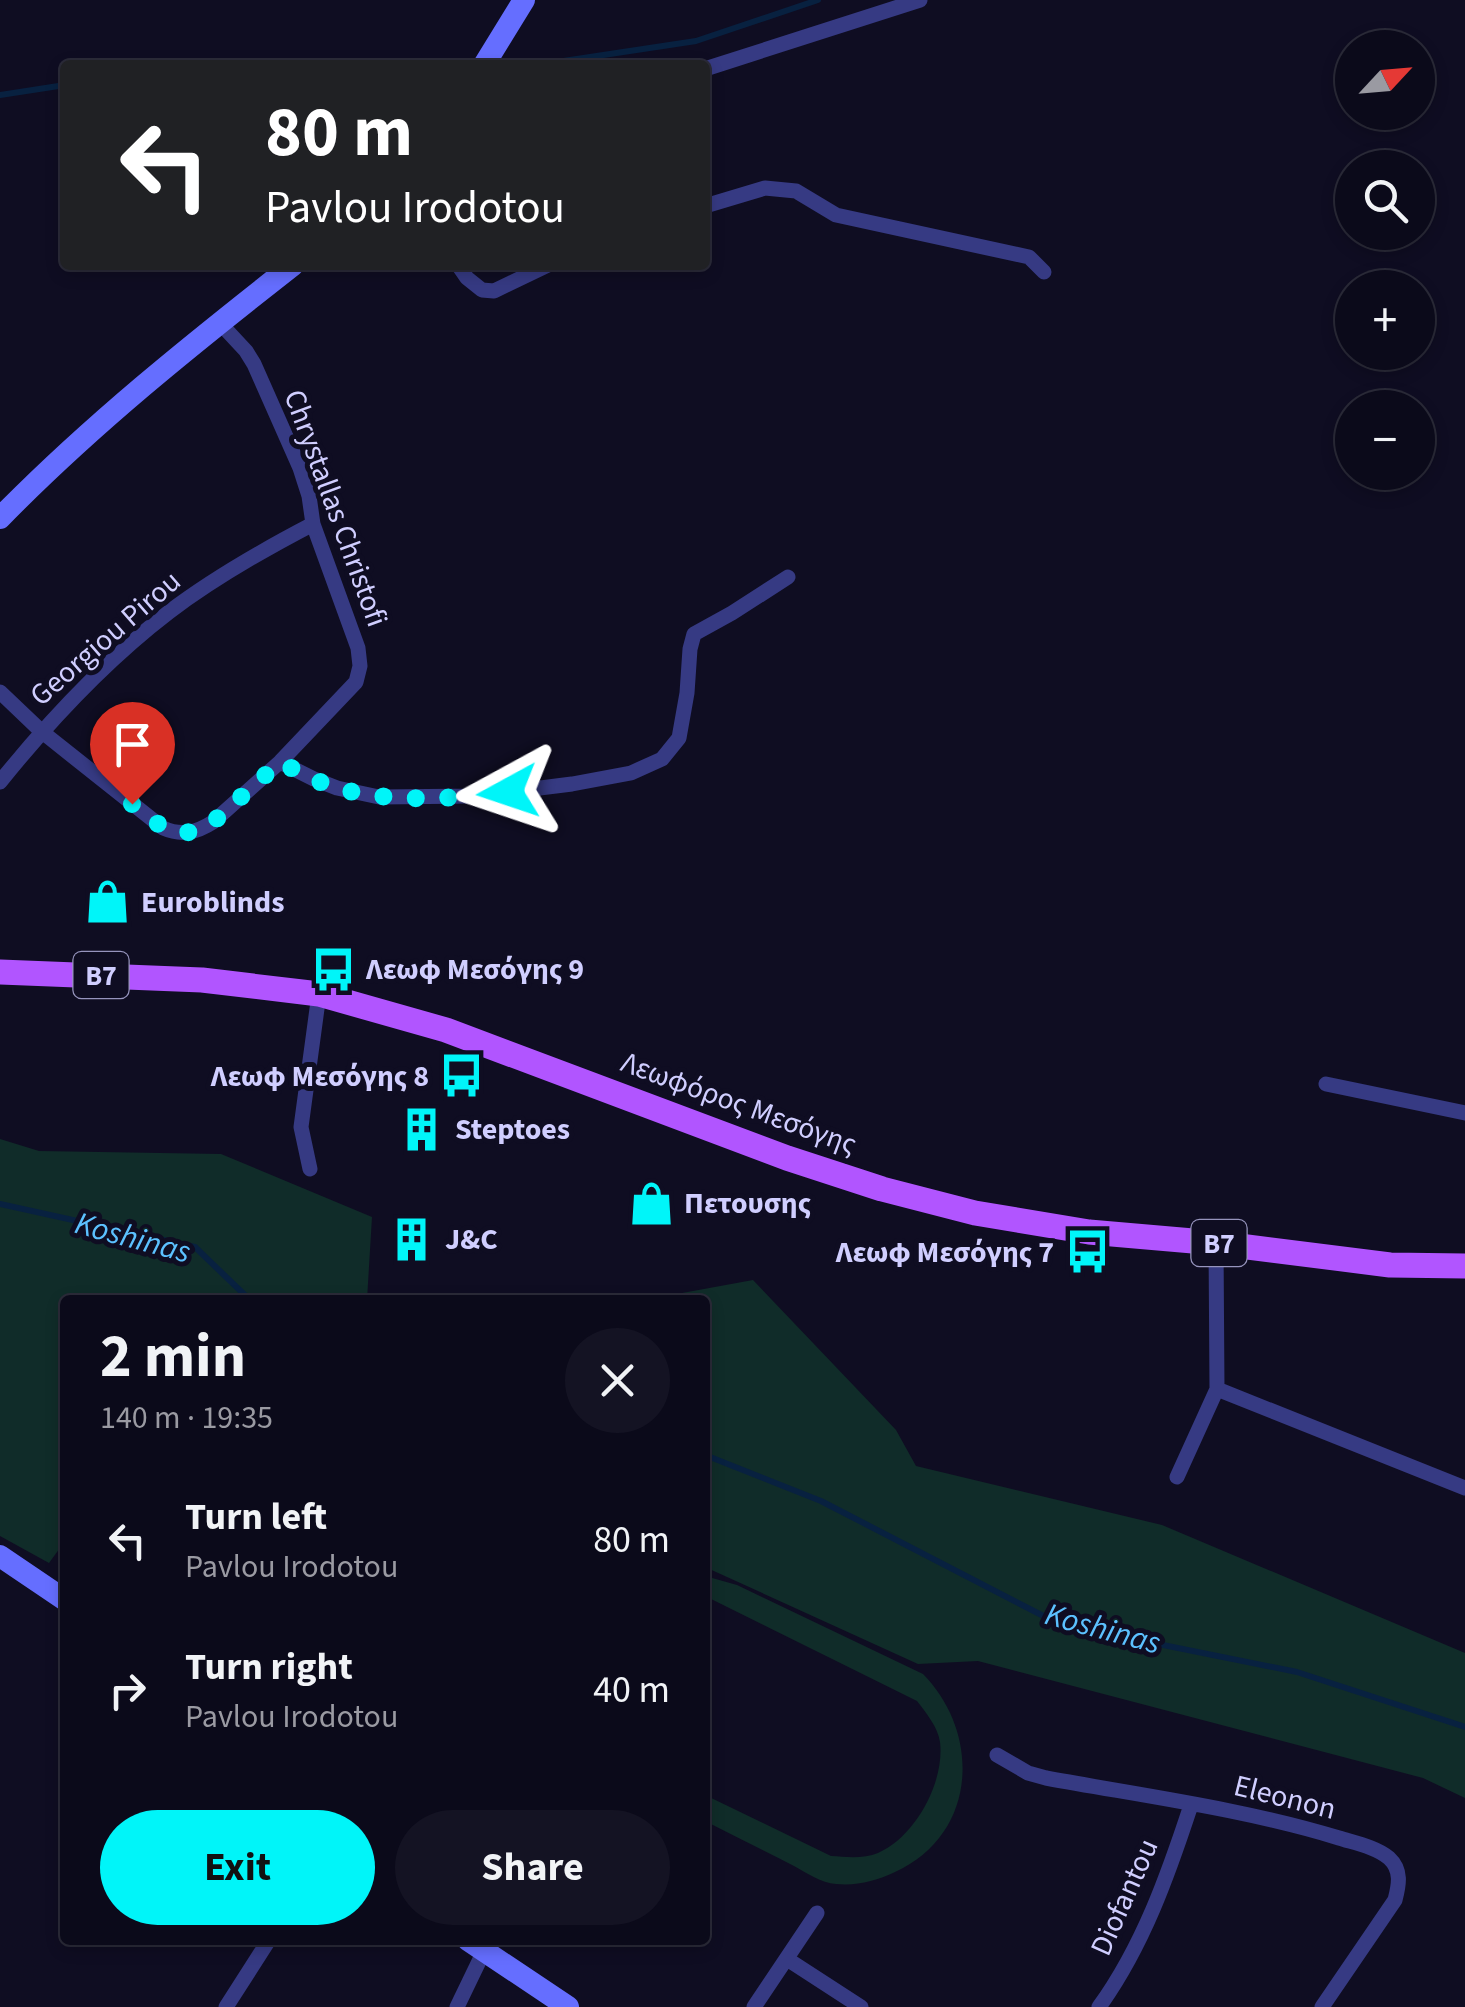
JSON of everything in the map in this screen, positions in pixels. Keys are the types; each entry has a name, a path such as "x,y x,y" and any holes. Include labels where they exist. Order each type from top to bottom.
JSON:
{"main road":[{"name":"Λεωφόρος Μεσόγης","path":"0,972 202,980 319,994 446,1030 788,1158 882,1189 1022,1222 1390,1265 1465,1266"}],"street":[{"path":"487,60 524,0"},
{"path":"710,67 920,0"},
{"path":"710,204 765,188 796,191 836,215 1028,258 1044,272"},
{"path":"0,518 74,445 287,270"},
{"path":"461,270 482,290 494,292 538,270"},
{"name":"Chrystallas Christofi","path":"219,322 254,364 300,468 314,524 348,616 360,666 356,682 280,762"},
{"name":"Georgiou Pirou","path":"0,782 41,731 168,613 248,559 314,524"},
{"path":"0,692 41,731 163,828 175,833 202,829 213,822 280,762 336,788 380,797 476,796 572,784 631,773 662,759 680,738 694,634 788,577"},
{"path":"310,1169 301,1127 319,994"},
{"path":"1326,1084 1465,1112"},
{"path":"1177,1477 1217,1389 1216,1243"},
{"path":"1217,1389 1465,1488"},
{"path":"0,1556 60,1597"},
{"name":"Eleonon","path":"998,1755 1028,1773 1046,1778 1302,1827 1387,1856 1396,1866 1399,1884 1394,1900 1322,2007"},
{"name":"Diofantou","path":"1099,2007 1151,1914 1191,1805"},
{"path":"754,2007 817,1913"},
{"path":"226,2007 266,1945"},
{"path":"457,2007 476,1946 568,2007"},
{"path":"787,1959 861,2007"}],"green space":[{"path":"0,1139 39,1151 221,1154 372,1217 367,1295 60,1295 60,1548 49,1563 0,1536"},
{"path":"753,1280 896,1430 916,1466 1162,1525 1465,1653 1465,1798 1423,1778 978,1661 918,1664 710,1569 710,1295 671,1295"},
{"path":"710,1577 737,1585 923,1674 942,1698 955,1725 962,1753 962,1782 955,1809 942,1834 922,1855 895,1872 851,1884 814,1877 710,1824 710,1797 831,1856 878,1853 904,1835 915,1821 938,1774 937,1731 917,1701 710,1598"}],"waterway":[{"path":"570,60 696,41 818,0"},
{"path":"0,95 60,86"},
{"name":"Koshinas","path":"0,1204 195,1247 245,1295"},
{"name":"Koshinas","path":"710,1457 821,1501 1059,1624 1297,1672 1465,1727"}],"place":[{"name":"Euroblinds","path":"108,902"},
{"name":"Λεωφ Μεσόγης 9","path":"333,969"},
{"name":"Λεωφ Μεσόγης 8","path":"462,1076"},
{"name":"Steptoes","path":"422,1129"},
{"name":"Πετουσης","path":"651,1203"},
{"name":"J&C","path":"412,1239"},
{"name":"Λεωφ Μεσόγης 7","path":"1087,1252"}],"route":[{"path":"132,804 175,833 202,829 280,762 336,788 380,797 508,792"}]}
